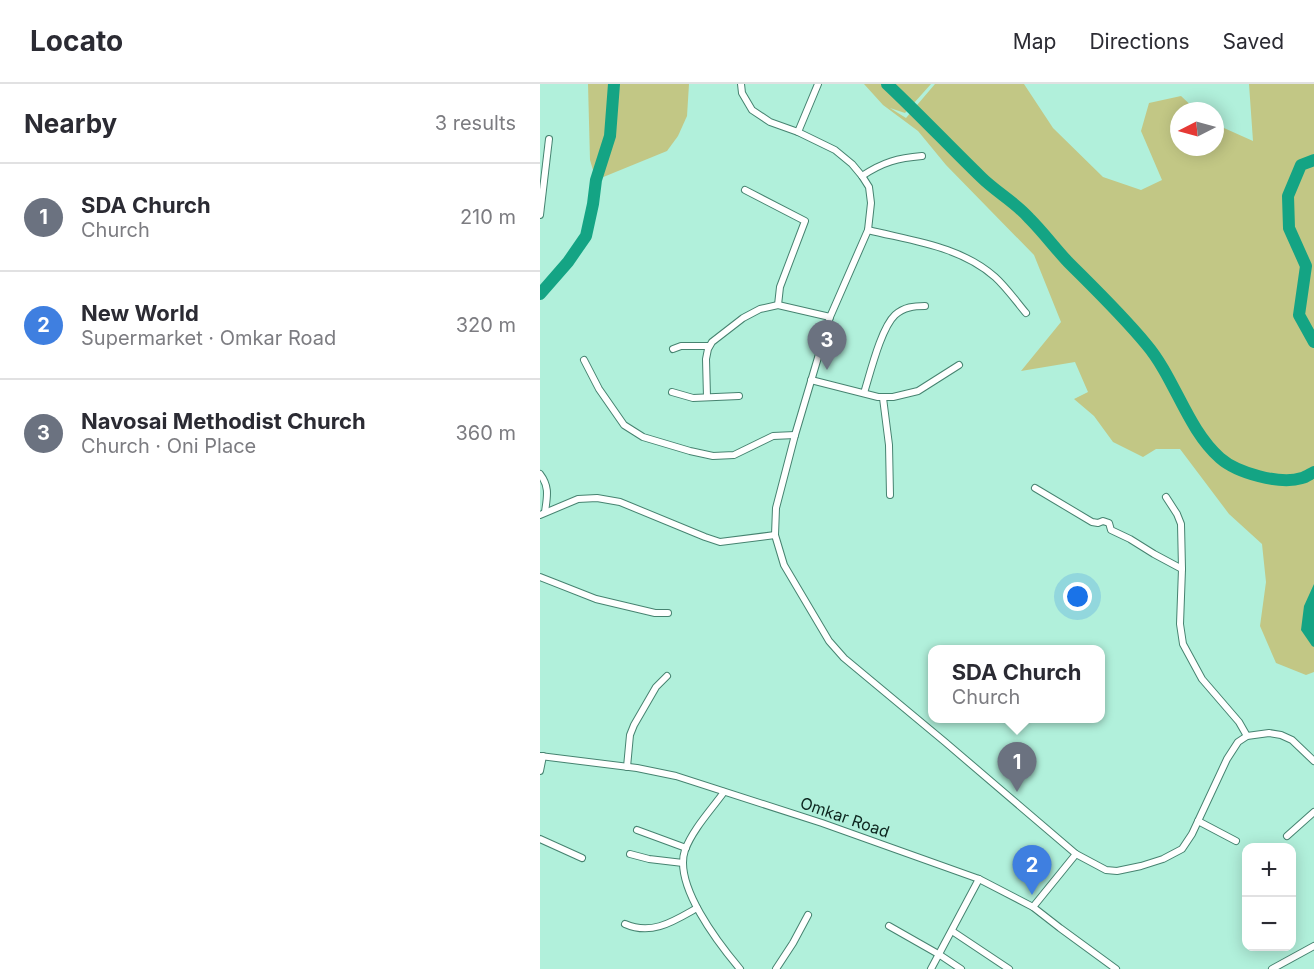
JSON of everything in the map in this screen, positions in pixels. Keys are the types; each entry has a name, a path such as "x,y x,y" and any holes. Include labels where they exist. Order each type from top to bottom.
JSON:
{"street":[{"path":"741,84 742,93 752,110 770,122 798,132 835,150 852,164 869,187 871,203 868,231 830,317 776,508 775,535 784,566 829,641 844,658 1076,855 1106,870 1117,871 1141,866 1163,859 1182,849 1192,834 1227,759 1238,742 1247,736 1269,733 1281,735 1292,740 1314,761"},
{"path":"798,132 818,84"},
{"path":"540,215 549,139"},
{"path":"862,176 884,163 899,158 922,156"},
{"path":"746,190 805,221 780,287 778,305"},
{"path":"868,231 941,247 966,257 982,266 997,279 1026,313"},
{"path":"707,397 706,359 709,346 743,318 760,309 778,305 830,317"},
{"path":"864,393 885,331 893,317 912,306 925,306"},
{"path":"673,349 681,346 709,346"},
{"path":"584,360 599,389 624,426 643,437 713,456 734,455 774,436 795,435"},
{"path":"812,380 883,398 893,397 918,391 959,365"},
{"path":"672,392 693,398 739,396"},
{"path":"883,398 889,445 890,495"},
{"path":"540,474 548,490 542,514"},
{"path":"1035,488 1092,522 1109,523 1111,530 1182,569"},
{"path":"1166,497 1181,524 1180,624 1183,644 1202,679 1239,722 1247,736"},
{"path":"542,514 578,499 597,498 620,502 720,542 775,535"},
{"path":"540,578 589,597 655,613 668,613"},
{"path":"627,767 630,735 634,725 652,694 667,676"},
{"path":"540,771 542,756"},
{"name":"Omkar Road","path":"542,756 676,776 822,823 979,879 1033,907 1116,969"},
{"path":"724,792 696,830 686,848 683,863 688,887 697,908 713,935 740,969"},
{"path":"1287,836 1314,812"},
{"path":"1198,821 1236,841"},
{"path":"637,831 686,848"},
{"path":"540,839 582,858"},
{"path":"630,854 649,860 683,863"},
{"path":"1033,907 1076,855"},
{"path":"931,969 979,879"},
{"path":"625,924 648,929 662,926 697,908"},
{"path":"776,969 808,915"},
{"path":"889,926 961,969"},
{"path":"952,931 1009,969"},
{"path":"1272,969 1314,946"}],"shaded area":[{"path":"588,84 689,84 687,116 678,136 667,151 596,180 590,160"},
{"path":"864,84 931,84 905,113 890,108 906,118 935,84 1024,84 1053,128 1103,177 1141,190 1162,180 1141,131 1149,103 1181,96 1187,102 1170,102 1170,156 1224,156 1224,128 1253,141 1249,84 1314,84 1314,672 1306,675 1276,663 1260,626 1266,582 1262,544 1229,514 1180,449 1156,449 1143,457 1113,442 1094,416 1074,399 1088,392 1075,362 1021,371 1061,322 1034,255 946,165 918,131 883,105"},
{"path":"1314,584 1314,647 1301,630 1304,606"}],"waterway":[{"path":"540,294 568,262 586,236 596,180 610,136 614,84"},
{"path":"887,84 981,177 1024,212 1068,262 1137,333 1156,357 1199,433 1220,458 1248,473 1271,479 1293,480 1304,478 1314,472"},
{"path":"1314,160 1301,165 1288,196 1289,228 1306,266 1299,315 1314,342"}],"place":[{"name":"Navosai Methodist Church","path":"827,370"},
{"name":"SDA Church","path":"1017,792"},
{"name":"New World","path":"1032,895"}]}
